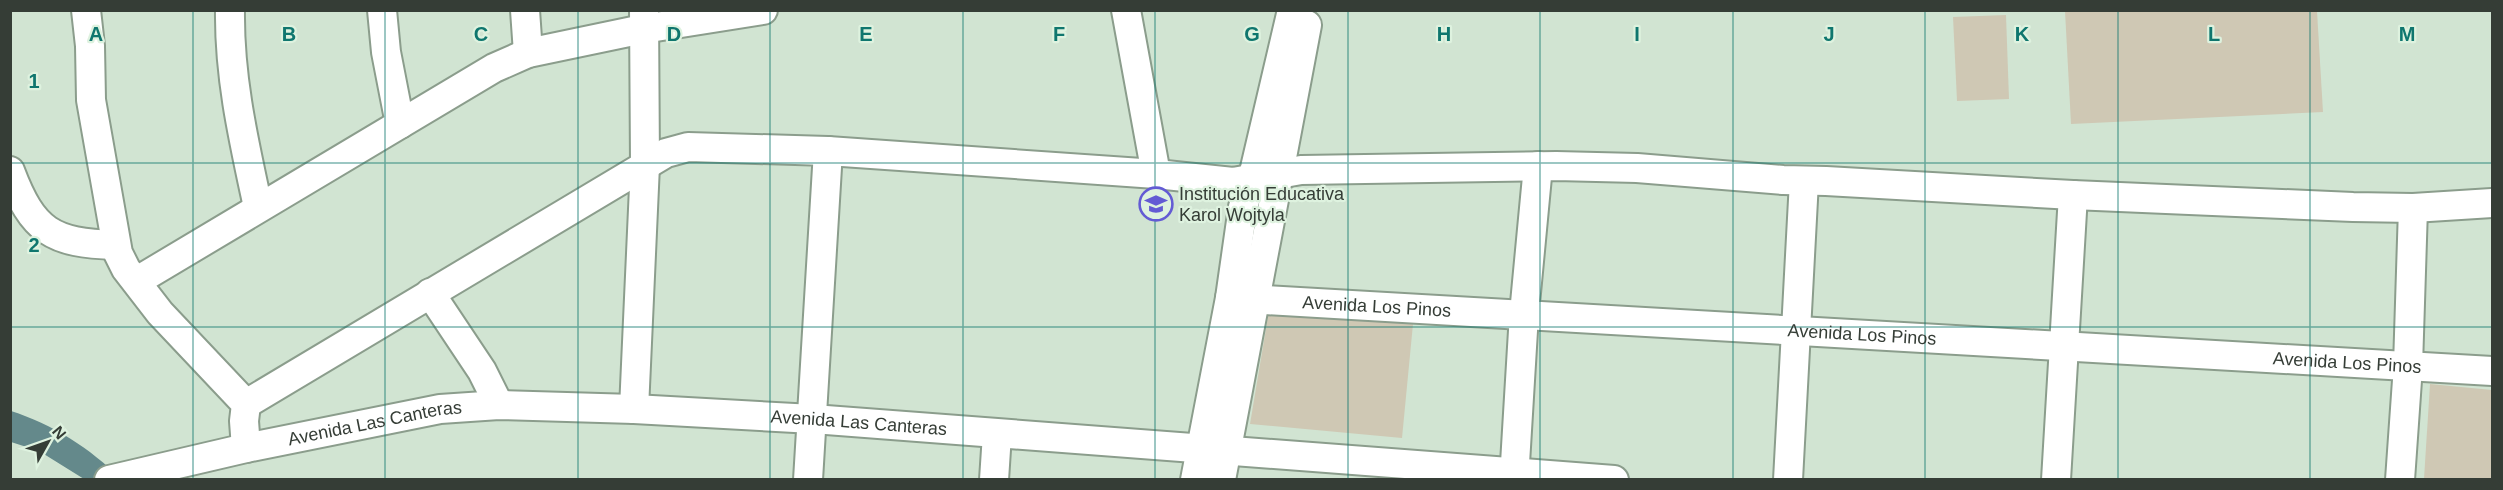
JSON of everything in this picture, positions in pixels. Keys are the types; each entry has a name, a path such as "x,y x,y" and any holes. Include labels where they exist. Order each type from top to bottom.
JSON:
{"street":[{"path":"86,10 92,100 116,244 126,269 160,313 246,404"},
{"path":"230,10 230,50 237,112 258,207"},
{"path":"382,10 386,52 400,124"},
{"path":"525,10 528,52"},
{"path":"137,281 494,68 528,52 644,20 763,10"},
{"path":"1126,10 1156,174"},
{"path":"1195,480 1214,450 1292,10"},
{"path":"1264,176 1310,10"},
{"path":"634,409 645,165 644,20"},
{"path":"246,404 645,165 666,153 688,147 828,151 1156,174 1233,182 1301,170 1538,166 1637,168 1804,181 2073,195 2413,208 2493,203"},
{"path":"808,480 828,151"},
{"path":"1514,477 1524,314 1538,166"},
{"path":"10,171 26,208 38,223 61,238 80,244 116,244"},
{"path":"1788,480 1804,181"},
{"path":"2055,480 2073,195"},
{"path":"2400,480 2408,366 2413,208"},
{"path":"430,293 482,372 499,405"},
{"name":"Avenida Los Pinos","path":"1242,298 2493,371"},
{"path":"246,404 244,421 246,448"},
{"name":"Avenida Las Canteras","path":"109,480 246,448 440,409 499,405 634,409 813,419 1214,450 1514,477 1614,480"},
{"path":"994,480 997,434"},
{"path":"1214,450 1221,480"}],"shaded area":[{"path":"2065,11 2317,11 2323,112 2071,124"},
{"path":"2006,15 2009,99 1957,101 1953,17"},
{"path":"1269,311 1413,324 1402,438 1250,424"},
{"path":"2430,384 2492,390 2492,479 2424,479"}],"water":[{"path":"11,411 70,438 121,479 84,479 39,451 11,442"}],"place":[{"name":"Institución Educativa Karol Wojtyla","path":"1156,204"}]}
